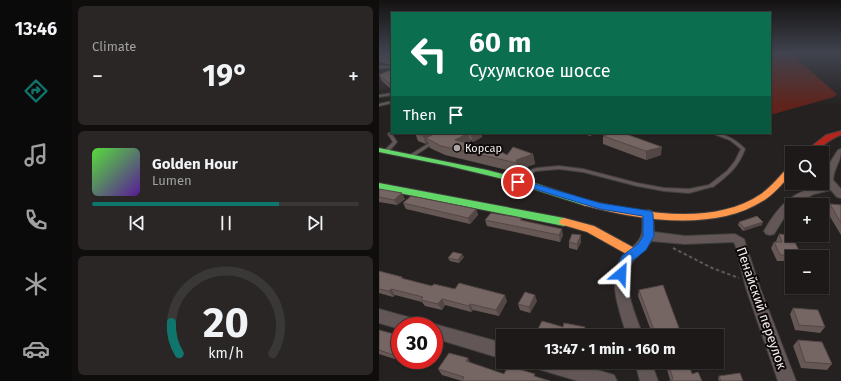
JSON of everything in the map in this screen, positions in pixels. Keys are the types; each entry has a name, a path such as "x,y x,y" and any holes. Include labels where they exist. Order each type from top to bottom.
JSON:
{"main road":[{"path":"817,146 829,137 841,132"},
{"path":"383,150 412,155 518,182 600,206 667,216 698,215 738,208 766,194 785,175"},
{"path":"379,186 589,229 634,254"}],"street":[{"path":"841,152 829,172 828,180 841,195"},
{"path":"770,230 781,211 792,200 815,189 833,187"},
{"path":"633,329 623,293 621,274 626,260 642,247 648,236 648,214"},
{"name":"Пенайский переулок","path":"648,236 685,240 735,238 740,242 752,283 787,381"},
{"path":"379,316 391,319"},
{"path":"443,334 496,349"},
{"path":"566,369 608,381"},
{"path":"645,369 649,381"}],"lane":[{"path":"379,96 391,94"},
{"path":"379,105 391,102"},
{"path":"383,150 395,142 390,134"},
{"path":"518,182 529,172 547,167 563,168 596,174 671,191 705,189 718,184 726,176 738,161 743,149 731,139 716,134"},
{"path":"412,155 437,140"}],"path":[{"path":"669,246 712,268 752,283"}],"shaded area":[{"path":"379,71 391,71 391,86 384,89 379,89"},
{"path":"771,71 810,71 837,94 834,97 771,115"}],"building":[{"path":"391,71 391,82 389,83 379,75"},
{"path":"434,134 466,134 455,140 500,151 507,155 513,147 533,154 516,160 517,163 441,146 426,138"},
{"path":"610,134 626,134 662,147 646,151 603,136"},
{"path":"379,189 402,193 394,200 379,197"},
{"path":"411,196 476,209 468,218 403,203"},
{"path":"830,204 841,205 841,223"},
{"path":"491,213 521,218 520,220 562,229 559,235 485,220"},
{"path":"757,216 763,222 744,228 739,222"},
{"path":"572,234 581,235 577,244 569,242"},
{"path":"779,234 785,234 785,242 795,242 799,250 785,250 785,255 780,255 774,242 782,242"},
{"path":"453,252 462,254 458,260 448,258"},
{"path":"379,271 432,286 434,284 455,289 459,283 505,295 496,310 470,304 469,306 442,299 438,304 421,300 423,297 391,289 389,291 379,289"},
{"path":"663,285 679,328 654,329 639,290"},
{"path":"525,292 535,295 529,307 518,304"},
{"path":"793,308 818,310 825,327 799,325"},
{"path":"542,321 563,327 564,323 585,327 584,329 538,329"},
{"path":"379,330 391,333 391,354 379,350"},
{"path":"798,340 822,342 832,364 805,362"},
{"path":"449,353 468,358 466,361 504,374 506,369 518,369 535,374 534,376 550,381 462,381 464,377 438,369 443,369 443,362"},
{"path":"670,369 690,369 692,374 698,372 702,381 670,381 673,379"},
{"path":"740,373 743,381 721,381 719,376"}],"traffic: fast":[{"path":"379,150 484,172 519,181 586,203"},
{"path":"379,186 564,222"}],"traffic: slow":[{"path":"586,203 629,212 674,217 718,214 739,208 759,199 768,193 785,176"},
{"path":"564,222 590,229 634,253"}],"traffic: jam":[{"path":"817,146 829,137 841,133"}],"place":[{"name":"Корсар","path":"457,148"}],"route":[{"path":"518,182 583,202 616,210 648,214 648,236 642,247 626,260 621,274"}]}
